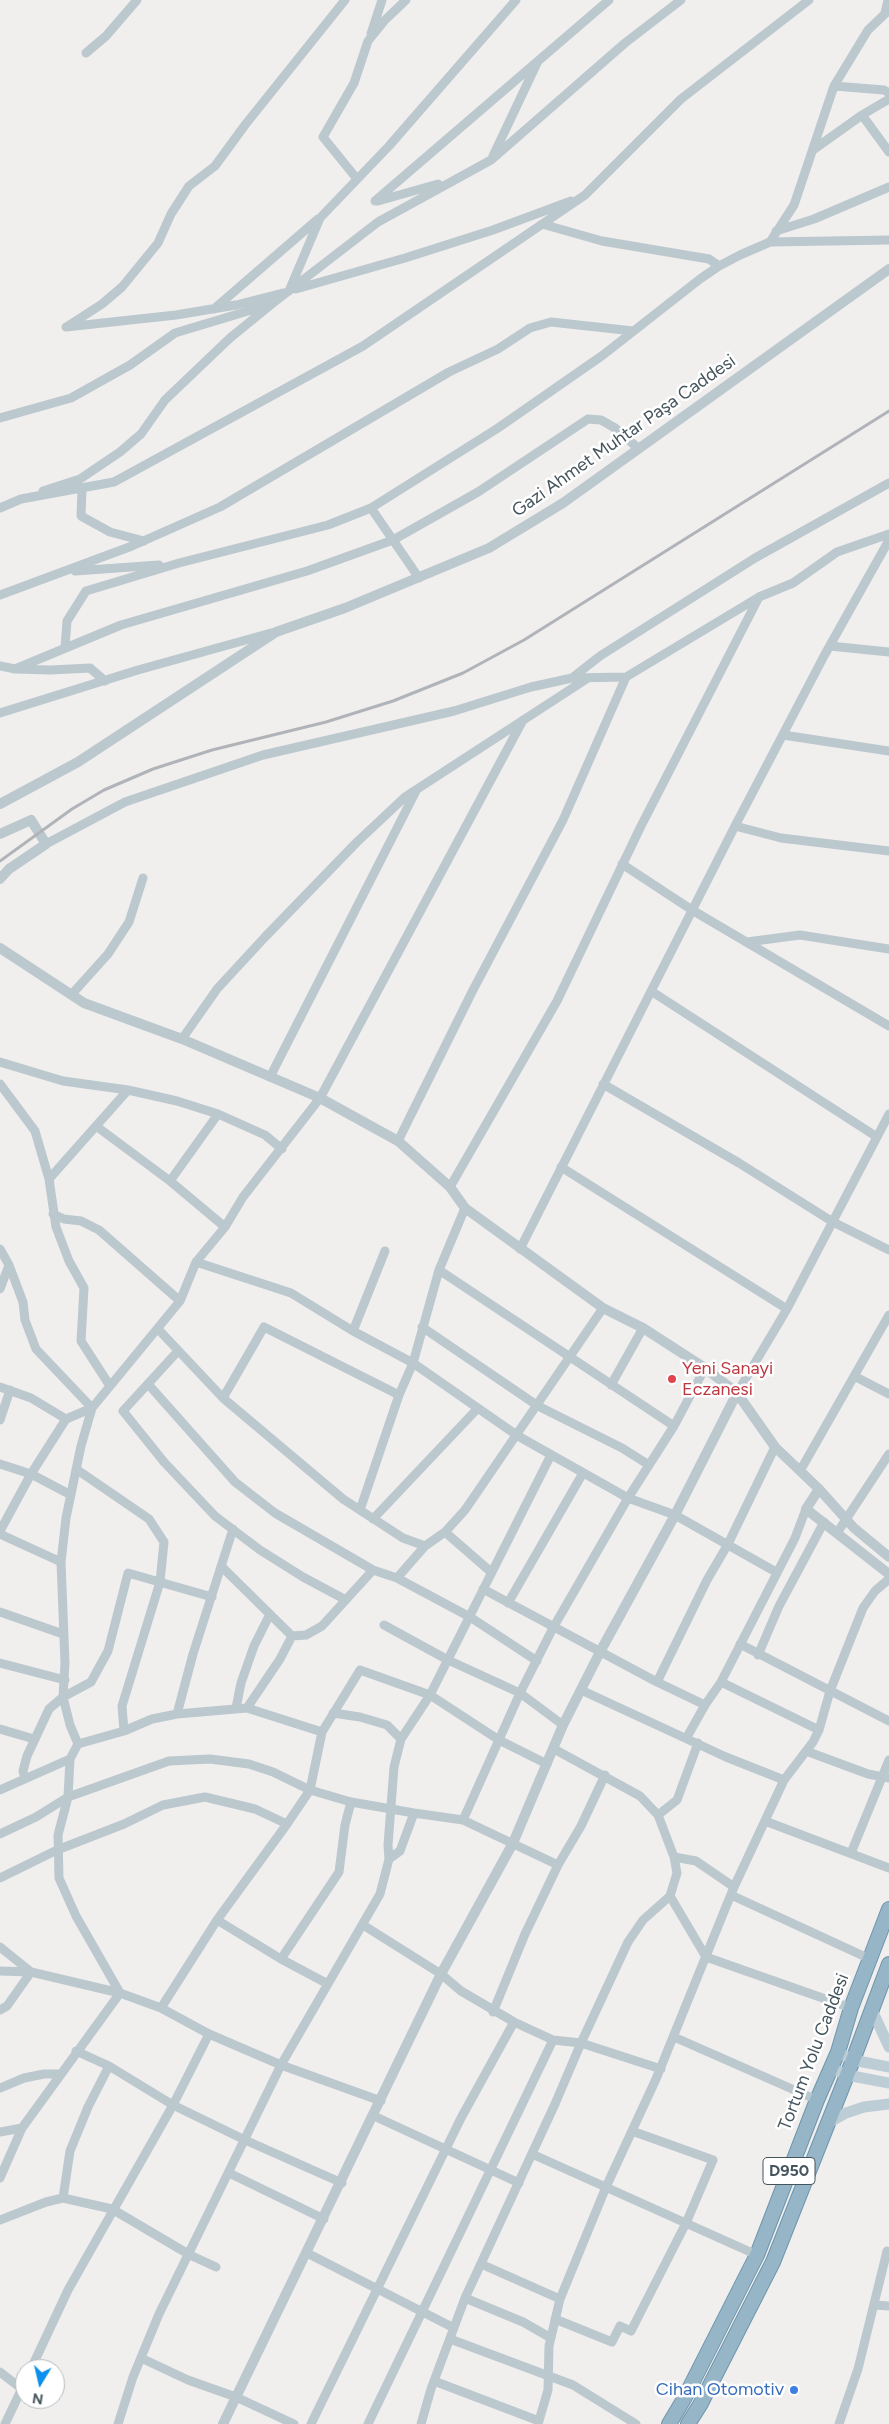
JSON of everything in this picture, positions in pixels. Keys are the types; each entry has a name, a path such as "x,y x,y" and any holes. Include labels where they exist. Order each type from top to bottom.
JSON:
{"highway":[{"name":"Tortum Yolu Caddesi","path":"670,2424 757,2255 817,2100 838,2052 851,2008 889,1909"},
{"name":"D950","path":"688,2424 700,2405 773,2262 854,2060 889,1964"}],"main road":[{"path":"872,2010 889,2047"},
{"path":"838,2052 854,2060 889,2067"},
{"path":"830,2068 847,2075 889,2083"},
{"path":"828,2123 846,2113 864,2107 889,2104"}],"street":[{"path":"86,53 106,36 137,0"},
{"path":"345,0 245,124 215,166 189,186 171,214 158,243 122,287 102,304 66,327 214,309 289,291 405,258 493,230 585,195"},
{"path":"357,179 323,137 354,83 382,0"},
{"path":"368,41 406,0"},
{"path":"214,309 320,218 389,146 516,0"},
{"path":"452,180 375,201 609,0"},
{"path":"0,508 80,479 120,452 142,434 165,400 230,338 273,303 378,222 491,160 625,43 682,0"},
{"path":"21,499 114,482 363,346 585,195 681,99 809,0"},
{"path":"770,242 794,205 834,86 868,30 887,11 888,0"},
{"path":"491,160 538,61"},
{"path":"834,86 884,90 889,93"},
{"path":"813,150 862,115 889,99"},
{"path":"862,115 889,152"},
{"path":"776,231 814,219 889,187"},
{"path":"289,291 320,218"},
{"path":"542,224 602,241 709,259 718,266"},
{"path":"65,647 67,621 86,591 179,563 328,525 371,508 498,428 633,331 718,266 770,242 889,240"},
{"name":"Gazi Ahmet Muhtar Paşa Caddesi","path":"0,804 78,762 276,632 345,608 489,548 563,503 889,268"},
{"path":"0,418 71,398 130,365 175,333 273,303"},
{"path":"0,595 144,541 220,506 449,372 498,349 530,328 551,322 633,331"},
{"path":"15,669 121,625 307,571 393,540 478,492 588,419 601,420 615,428 639,449"},
{"path":"572,678 600,656 755,558 889,483"},
{"path":"82,489 82,516 110,532 144,541"},
{"path":"371,508 419,578"},
{"path":"0,879 9,869 46,844 125,802 263,755 454,711 531,687 572,678 626,677 759,597 793,583 837,552 889,534"},
{"path":"520,1249 735,826 830,646 886,550 889,540"},
{"path":"63,571 179,563"},
{"path":"450,1187 557,1000 622,864 759,597"},
{"path":"0,713 276,632"},
{"path":"830,646 889,652"},
{"path":"0,666 15,669 90,668 105,681"},
{"path":"398,1141 478,981 563,820 626,677"},
{"path":"182,1039 217,989 357,842 405,797 588,678"},
{"path":"78,1744 70,1725 63,1697 65,1680 61,1562 76,1469 92,1408 180,1301 196,1262 225,1227 243,1196 282,1149 320,1098 523,720"},
{"path":"783,735 889,751"},
{"path":"270,1076 418,789"},
{"path":"0,834 31,820 46,844"},
{"path":"735,826 781,838 889,850"},
{"path":"622,864 692,910 889,1026"},
{"path":"72,994 108,954 129,922 143,878"},
{"path":"747,942 800,935 889,949"},
{"path":"0,948 84,1003 182,1039 270,1076 320,1098 398,1141 450,1187 465,1208 520,1249 604,1308 643,1328 705,1368 737,1393 775,1447 819,1490 846,1521 889,1557"},
{"path":"650,991 877,1137"},
{"path":"0,1062 63,1081 128,1090 218,1114 265,1135 282,1149"},
{"path":"0,1084 36,1131 49,1179 53,1214 69,1261 84,1288 81,1341 110,1386"},
{"path":"603,1084 739,1163 832,1222 889,1250"},
{"path":"49,1179 128,1090"},
{"path":"170,1182 218,1114"},
{"path":"223,2424 342,2183 441,1974 513,1843 563,1725 600,1652 675,1515 737,1393 787,1310 889,1114"},
{"path":"96,1126 170,1182 225,1227"},
{"path":"561,1168 787,1310"},
{"path":"360,1510 412,1363 439,1270 465,1208"},
{"path":"53,1214 64,1220 81,1221 99,1230 180,1301"},
{"path":"0,1249 23,1302 25,1320 36,1349 92,1408"},
{"path":"352,1331 385,1251"},
{"path":"196,1262 291,1294 352,1331 412,1363 518,1436 551,1455 628,1498 675,1515 776,1572"},
{"path":"0,1289 9,1266"},
{"path":"439,1270 674,1426"},
{"path":"397,1578 425,1546 445,1532 465,1510 518,1436 604,1308"},
{"path":"800,1471 889,1315"},
{"path":"422,1327 538,1406 622,1448 649,1465"},
{"path":"223,1398 264,1328 399,1396"},
{"path":"611,1385 643,1328"},
{"path":"158,1329 223,1398 343,1499 403,1538 425,1546"},
{"path":"178,1350 123,1411 164,1462 215,1516 260,1550 303,1577 346,1600"},
{"path":"463,1820 520,1693 553,1628 628,1498 674,1426 705,1368"},
{"path":"854,1376 889,1394"},
{"path":"148,1384 235,1482 275,1513 373,1570 397,1578 470,1617 537,1660"},
{"path":"0,1387 31,1398 66,1419"},
{"path":"0,1420 10,1390"},
{"path":"61,1562 0,1532 31,1474 66,1419 92,1408"},
{"path":"373,1519 478,1408"},
{"path":"657,1682 706,1580 728,1544 775,1447"},
{"path":"837,1533 889,1454"},
{"path":"118,2424 159,2314 190,2255 281,2065 364,1925 380,1894 389,1859 388,1845 394,1767 401,1740 430,1695 551,1455"},
{"path":"0,1464 31,1474 71,1495"},
{"path":"76,1469 149,1519 164,1542 160,1582 122,1706 124,1731"},
{"path":"508,1603 583,1473"},
{"path":"687,1738 705,1705 721,1682 795,1538 806,1509 819,1490"},
{"path":"806,1509 889,1574"},
{"path":"758,1655 787,1590 824,1522"},
{"path":"177,1714 233,1529"},
{"path":"445,1532 491,1572"},
{"path":"222,1567 292,1636 306,1635 322,1626 373,1570"},
{"path":"25,1780 24,1771 34,1739 49,1709 63,1697 92,1682 108,1651 128,1573 212,1597"},
{"path":"434,2381 538,2422 548,2390 551,2338 560,2299 606,2188 674,2037 733,1891 784,1780 819,1730 830,1691 863,1608 872,1595 889,1578"},
{"path":"483,1589 553,1628 705,1705"},
{"path":"0,1612 63,1634"},
{"path":"236,1708 240,1683 254,1646 270,1614"},
{"path":"384,1625 448,1660 520,1693 563,1725"},
{"path":"247,1708 292,1636"},
{"path":"740,1644 758,1655 889,1721"},
{"path":"0,1663 65,1680"},
{"path":"161,2008 217,1920 310,1790 322,1732 360,1670 430,1695 499,1740 547,1764"},
{"path":"721,1682 819,1730"},
{"path":"581,1690 784,1780"},
{"path":"120,1992 72,1909 59,1878 57,1850 68,1797 70,1759 78,1744 124,1731 152,1719 177,1714 236,1708 247,1708 322,1732"},
{"path":"334,1713 360,1717 387,1726 401,1740"},
{"path":"0,1730 34,1739"},
{"path":"658,1815 677,1800 698,1743"},
{"path":"421,2424 434,2381 465,2298 519,2183 581,2043 628,1942 643,1920 670,1896 677,1873 674,1857 658,1815 640,1796 605,1775 554,1749"},
{"path":"806,1751 868,1774 885,1777"},
{"path":"0,1790 70,1759"},
{"path":"0,1834 36,1818 68,1797 169,1761 210,1759 249,1764 273,1772 310,1790 351,1802 463,1820 558,1865"},
{"path":"851,1853 885,1777 889,1760"},
{"path":"493,2012 524,1934 558,1865 581,1826 605,1775"},
{"path":"0,1878 57,1850 124,1824 163,1805 204,1797 255,1810 287,1824"},
{"path":"281,1959 339,1872 345,1825 351,1802"},
{"path":"389,1859 400,1851 414,1813"},
{"path":"765,1821 889,1868"},
{"path":"674,1857 696,1862 733,1891 870,1959"},
{"path":"670,1896 706,1957 851,2008"},
{"path":"217,1920 281,1959 328,1984"},
{"path":"364,1925 441,1974 461,1991 493,2012 553,2040 581,2043 660,2069"},
{"path":"0,1947 31,1972"},
{"path":"0,1970 31,1972 120,1992 161,2008 209,2034 281,2065 381,2101"},
{"path":"0,2010 7,2006 31,1972"},
{"path":"0,2178 22,2128 120,1992"},
{"path":"311,2424 446,2149 514,2022"},
{"path":"36,2359 68,2290 112,2209 174,2105 209,2034"},
{"path":"674,2037 817,2100"},
{"path":"368,2424 553,2040"},
{"path":"76,2051 109,2066 174,2105 245,2140 342,2183"},
{"path":"63,2198 70,2151 88,2107 109,2066"},
{"path":"0,2088 24,2078 44,2074 60,2074"},
{"path":"374,2116 519,2183"},
{"path":"0,2132 22,2128"},
{"path":"555,2319 612,2342 620,2326 631,2331 686,2223 713,2160 632,2131"},
{"path":"532,2154 757,2255"},
{"path":"229,2173 324,2219"},
{"path":"0,2220 46,2202 63,2198 112,2209 190,2255 216,2267"},
{"path":"839,2424 858,2369 887,2251"},
{"path":"307,2253 454,2328"},
{"path":"480,2264 560,2299"},
{"path":"465,2298 523,2322 551,2338"},
{"path":"874,2305 889,2306"},
{"path":"450,2339 573,2385 636,2424"},
{"path":"141,2358 188,2380 236,2397 294,2424"},
{"path":"0,2372 15,2381"},
{"path":"5,2424 15,2404"}],"railway":[{"path":"0,861 72,809 104,790 153,769 212,750 326,722 393,701 463,673 524,640 889,411"}],"place":[{"name":"Yeni Sanayi Eczanesi","path":"672,1379"},
{"name":"Cihan Otomotiv","path":"794,2390"}]}
